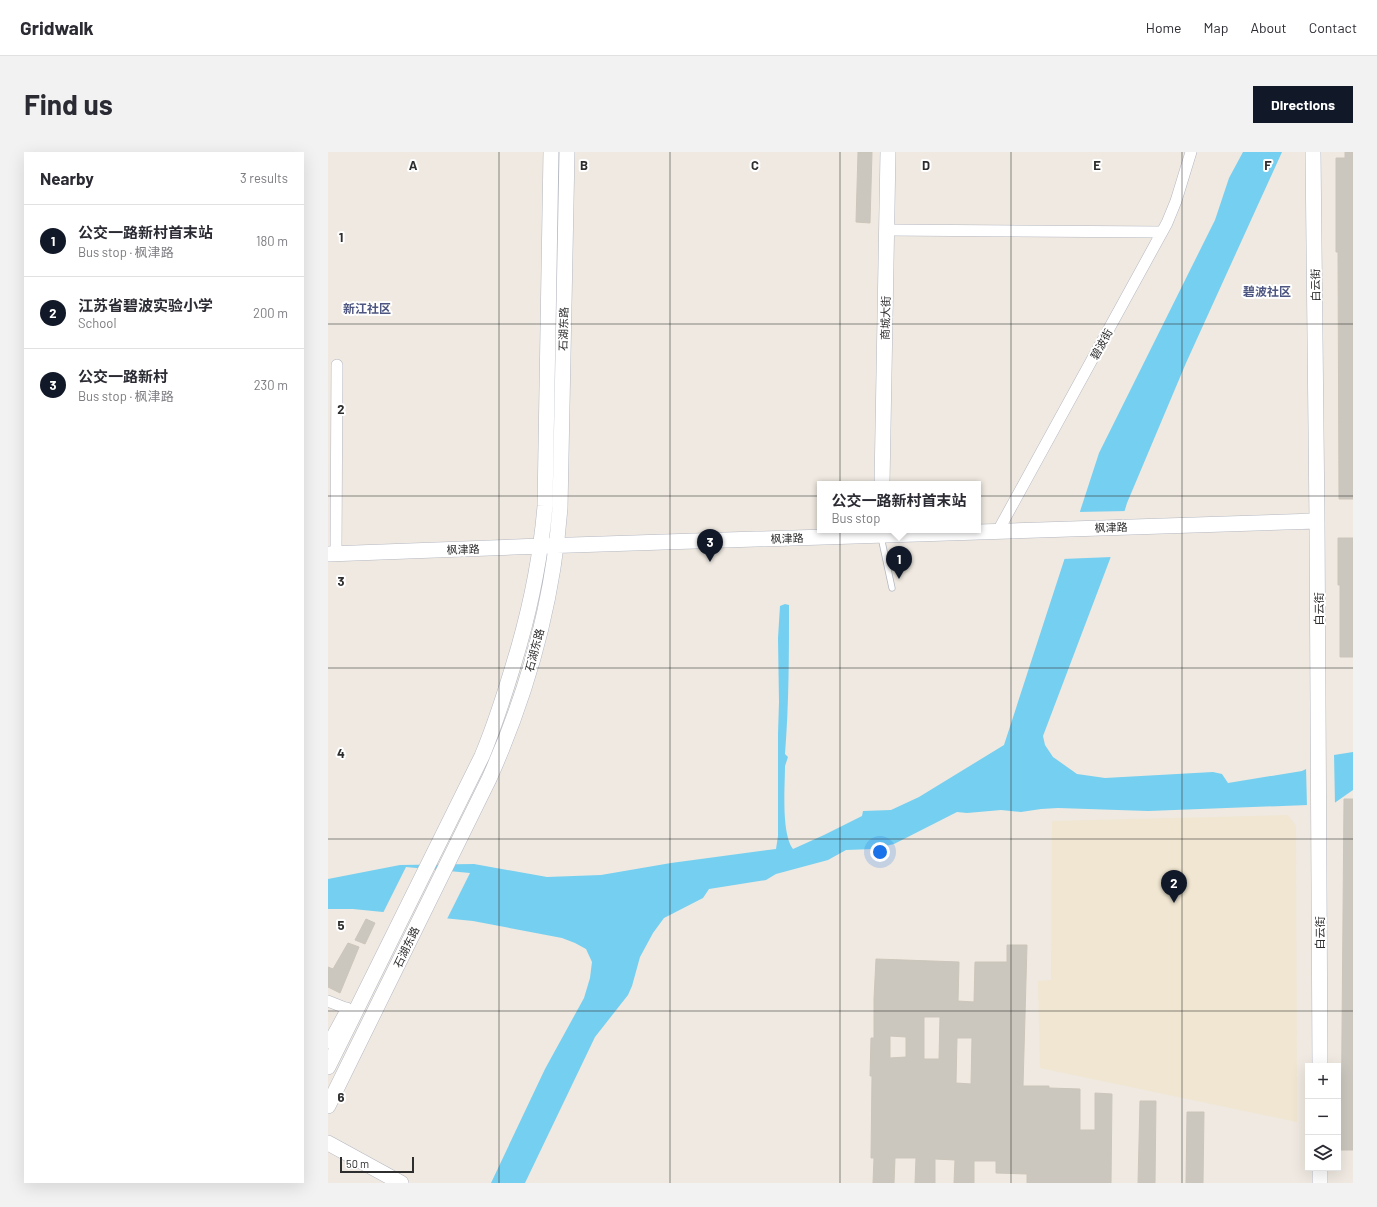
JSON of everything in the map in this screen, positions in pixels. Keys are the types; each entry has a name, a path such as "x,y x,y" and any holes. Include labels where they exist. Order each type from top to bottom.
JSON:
{"main road":[{"name":"石湖东路","path":"328,1067 351,1010 472,778 491,736 523,631 534,585 541,546 545,506 551,152"},
{"name":"石湖东路","path":"328,1106 480,798 502,748 524,687 539,633 557,546 560,500 567,152"},
{"name":"商城大街","path":"882,481 888,152"},
{"name":"白云街","path":"1313,152 1320,1063"},
{"name":"枫津路","path":"981,531 1317,521"},
{"name":"枫津路","path":"332,554 858,533"},
{"path":"328,1143 401,1183"},
{"path":"1320,1171 1320,1183"}],"street":[{"name":"碧波街","path":"998,531 1162,232 1176,201 1191,152"},
{"path":"887,230 1162,232"},
{"path":"332,554 337,365"},
{"path":"328,1001 351,1010 328,1043"}],"lane":[{"path":"881,533 892,588"}],"shaded area":[{"path":"1288,815 1296,826 1297,1122 1040,1068 1038,981 1051,980 1052,821"}],"water":[{"path":"1243,152 1282,152 1186,363 1127,503 1110,559 1043,736 1045,745 1053,757 1077,774 1105,778 1213,772 1222,774 1228,783 1302,771 1334,755 1353,752 1353,790 1333,804 1148,811 1058,808 1021,812 1001,810 967,813 957,812 894,844 873,849 846,850 828,860 776,874 766,880 709,889 703,898 664,918 653,933 640,957 628,995 595,1037 525,1183 491,1183 545,1069 584,998 590,978 592,962 586,949 562,938 473,921 353,909 328,909 328,879 400,865 474,864 547,877 601,875 671,863 776,849 778,836 778,638 780,606 785,604 789,605 789,624 788,698 785,754 788,757 785,766 784,809 789,842 793,849 862,816 863,811 891,810 919,797 1004,745 1099,453 1215,220 1229,178"}],"pier":[{"path":"1127,511 1112,557 1062,559 1077,512"},
{"path":"1333,753 1335,805 1307,807 1306,767"},
{"path":"406,867 470,873 446,921 382,915"}],"building":[{"path":"858,152 872,152 870,223 856,222"},
{"path":"1345,152 1353,152 1353,499 1339,499 1336,158 1345,158"},
{"path":"1338,538 1353,538 1353,657 1340,657 1340,585 1338,585"},
{"path":"1344,799 1353,799 1353,1150 1341,1150"},
{"path":"366,919 375,923 365,944 355,940"},
{"path":"348,943 359,947 340,993 328,987 328,967 333,969"},
{"path":"1007,945 1027,945 1023,1086 1049,1086 1049,1088 1080,1089 1080,1130 1095,1130 1095,1093 1112,1094 1111,1183 1027,1183 1027,1174 996,1173 996,1161 974,1161 974,1183 954,1183 955,1160 935,1159 935,1183 915,1183 916,1158 895,1158 894,1183 873,1183 874,1158 871,1158 872,1076 870,1076 871,1038 874,1038 876,959 959,962 958,1001 974,1002 975,962 1007,962","holes":["924,1017 940,1017 939,1059 924,1059","890,1036 906,1037 906,1057 890,1058","957,1038 972,1038 971,1084 956,1083"]},
{"path":"1140,1101 1156,1101 1155,1183 1138,1183"},
{"path":"1187,1112 1204,1112 1203,1183 1186,1183"}],"place":[{"name":"公交一路新村","path":"710,562"},
{"name":"公交一路新村首末站","path":"899,579"},
{"name":"江苏省碧波实验小学","path":"1174,903"}],"district":[{"name":"碧波社区","path":"1267,291"},
{"name":"新江社区","path":"367,308"}]}
